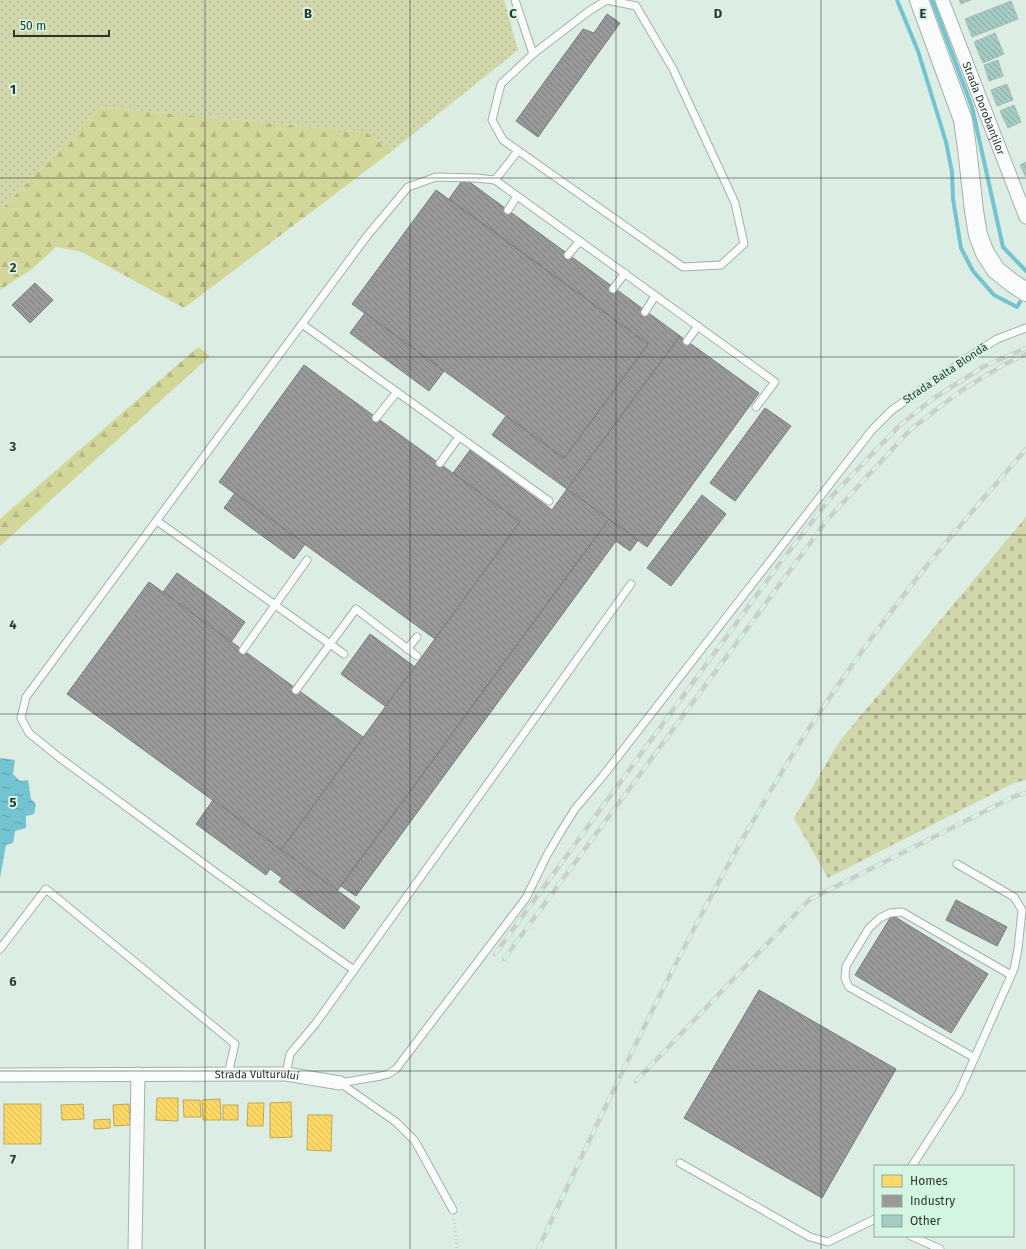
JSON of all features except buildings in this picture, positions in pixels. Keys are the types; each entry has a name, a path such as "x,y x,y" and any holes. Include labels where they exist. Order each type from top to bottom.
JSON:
{"main road":[{"path":"919,0 962,120 978,235 985,253 996,270 1026,292"}],"street":[{"name":"Strada Dorobanților","path":"942,0 1026,217"},
{"path":"136,1249 138,1074"},
{"name":"Strada Vulturului","path":"0,1075 286,1074 340,1083"}],"lane":[{"path":"515,0 533,54"},
{"path":"607,0 636,6 673,68 735,203 744,244 721,265 684,267 503,140 492,120 501,84 533,54 589,11 607,0"},
{"path":"496,180 518,151"},
{"path":"354,970 222,877 60,758 29,733 21,718 26,697 367,236 408,187 436,177 496,180 775,382 756,407"},
{"path":"508,210 517,196"},
{"path":"568,256 580,241"},
{"path":"613,290 625,274"},
{"path":"645,312 655,296"},
{"path":"302,324 549,501"},
{"path":"687,341 698,326"},
{"name":"Strada Balta Blondă","path":"340,1083 381,1076 396,1069 526,898 547,855 575,809 602,777 872,430 892,410 975,353 997,339 1026,328"},
{"path":"376,418 397,392"},
{"path":"440,463 459,437"},
{"path":"157,521 344,654"},
{"path":"243,650 307,560"},
{"path":"286,1074 290,1054 316,1023 631,584"},
{"path":"296,690 356,609 417,656"},
{"path":"407,649 417,637"},
{"path":"913,1165 959,1092 1014,969 1018,949 1022,910 1014,897 957,864"},
{"path":"0,949 46,889 235,1044 228,1074"},
{"path":"975,1058 848,988 845,978 846,966 869,928 880,918 890,913 902,912 1011,975"},
{"name":"Strada Vulturului","path":"340,1083 396,1122 415,1140 453,1210"},
{"path":"680,1163 810,1236 828,1242 874,1220"},
{"path":"913,1237 940,1249"}],"path":[{"path":"1020,688 1026,684"},
{"path":"453,1210 457,1249"}],"green space":[{"path":"0,0 504,0 518,50 392,151 366,132 101,107 0,211"},
{"path":"101,107 366,132 392,151 184,308 82,252 56,247 32,269 0,290 0,211"},
{"path":"198,347 210,356 0,546 0,519"},
{"path":"1026,517 1026,780 1014,783 828,878 794,818 839,742"}],"water":[{"path":"0,758 15,760 13,774 20,781 28,780 31,799 36,804 34,814 26,816 26,828 15,831 13,843 6,845 0,878"}],"waterway":[{"path":"897,0 918,51 946,142 952,172 953,199 961,248 973,271 994,295 1017,307 1020,302"},
{"path":"932,0 972,107 1003,247 1026,271"}],"railway":[{"path":"495,954 783,559 832,496 898,427 931,400 983,367 1026,348"},
{"path":"504,959 827,520 911,429 962,390 1005,364 1026,354"},
{"path":"538,1249 660,995 725,870 796,749 874,634 925,568 1026,449"},
{"path":"636,1081 809,900 1015,796 1026,793"}]}
